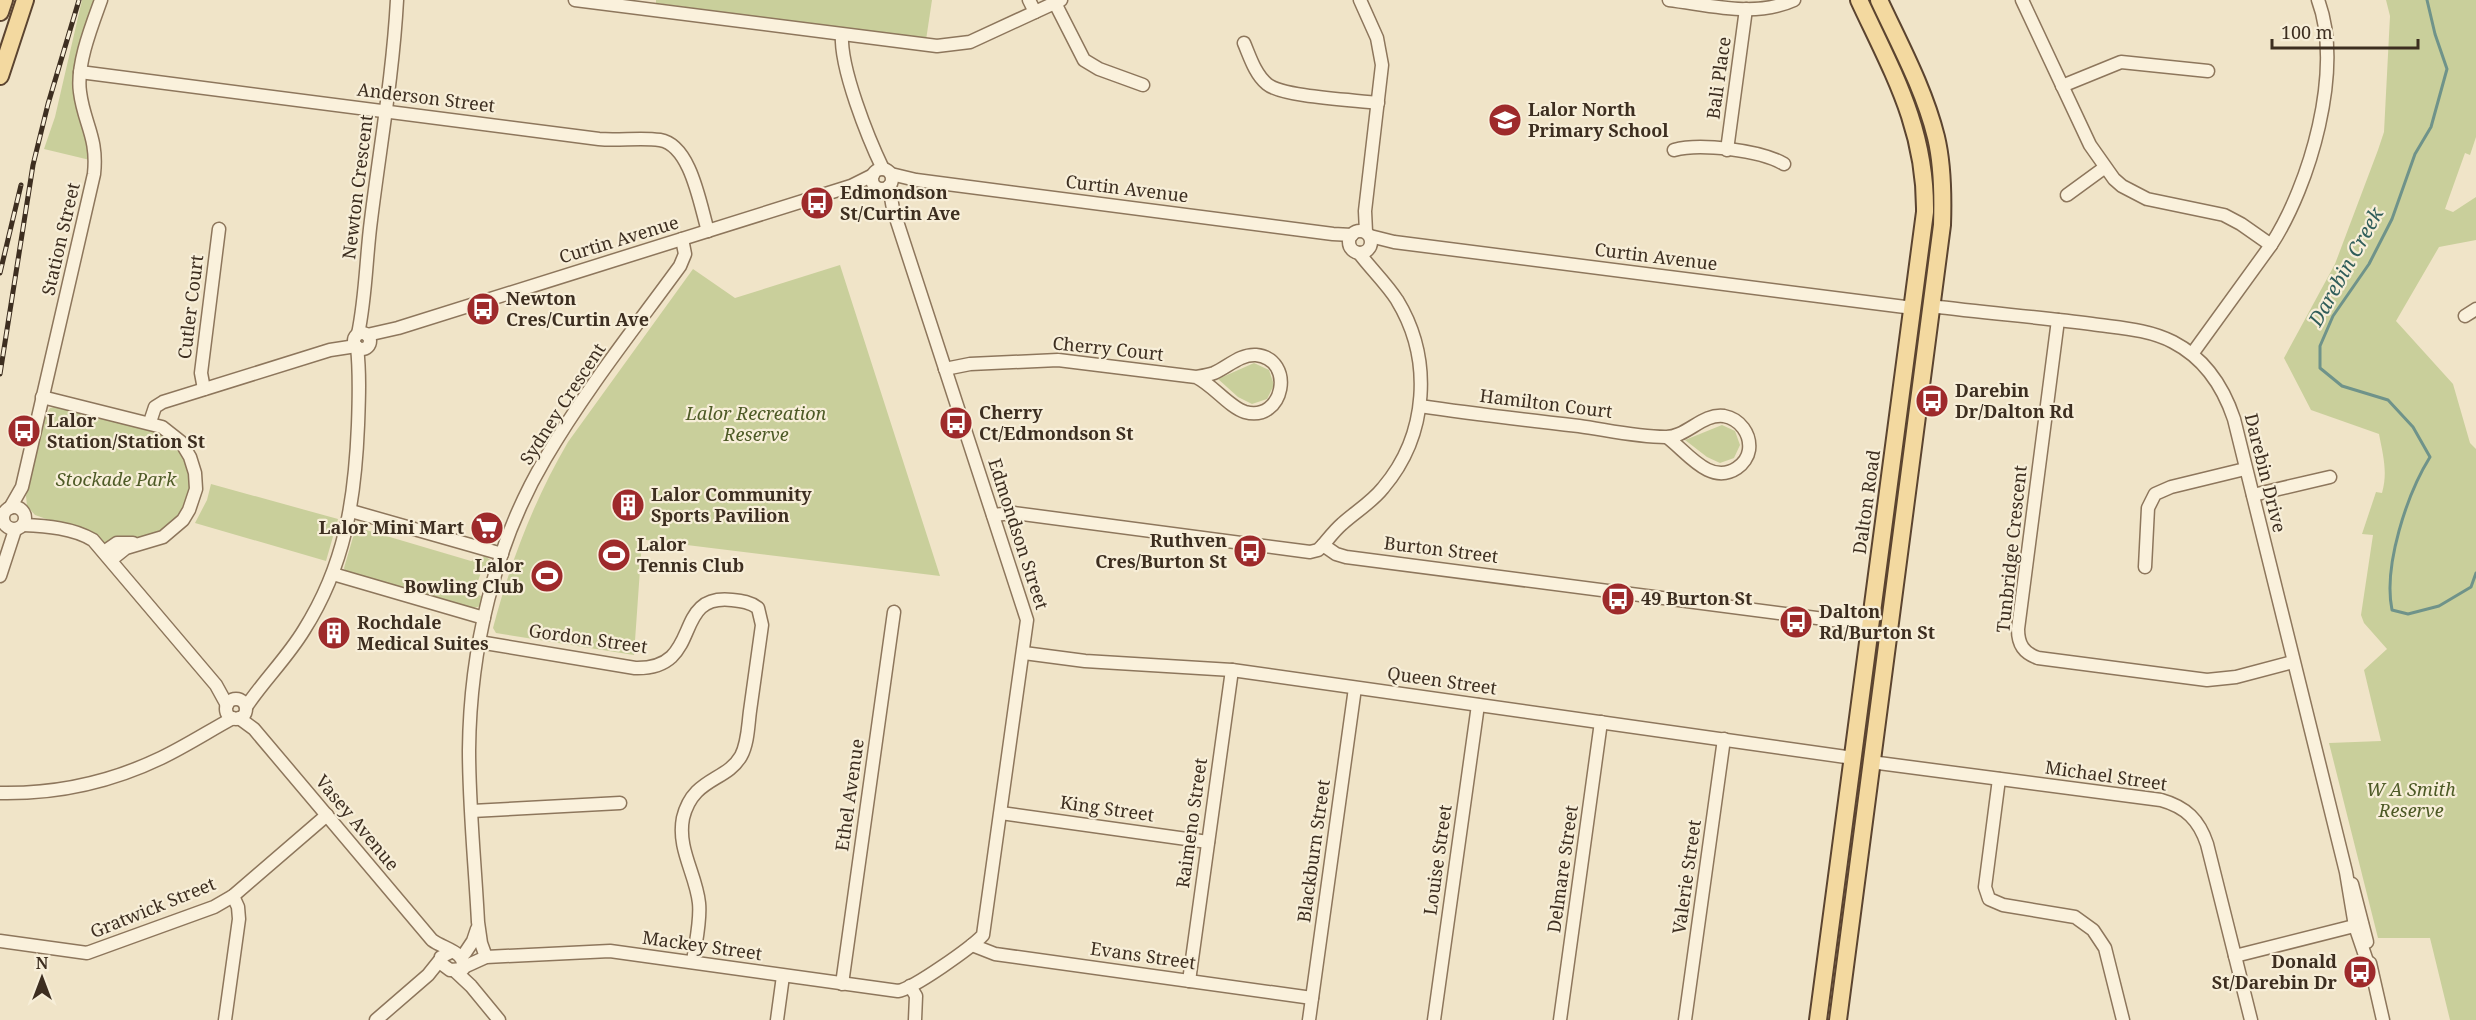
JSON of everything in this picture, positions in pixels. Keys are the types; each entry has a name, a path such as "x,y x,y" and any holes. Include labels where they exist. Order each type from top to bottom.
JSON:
{"main road":[{"path":"0,12 4,0"},
{"path":"0,76 26,0"},
{"name":"Dalton Road","path":"1818,1020 1924,212 1922,159 1917,136 1905,98 1859,0"},
{"path":"1838,1020 1942,225 1942,183 1938,152 1923,95 1879,0"},
{"name":"Burton Street","path":"1870,625 1889,628"}],"street":[{"name":"Station Street","path":"0,576 94,174 94,141 81,99 80,72 101,0"},
{"name":"Newton Crescent","path":"0,793 49,790 101,781 160,758 214,726 258,689 303,632 333,574 351,511 357,462 363,307 368,246 397,0"},
{"path":"575,0 842,35 950,46 970,42 1032,6 1058,1 1084,60 1099,69 1143,85"},
{"path":"993,515 1014,513 1310,552 1318,550 1393,476 1411,441 1420,406 1421,377 1414,341 1397,300 1374,271 1362,241 1382,65 1377,38 1360,0"},
{"path":"1676,0 1746,9 1772,9 1794,0"},
{"path":"2022,0 2091,145 2104,168 2122,186 2158,203 2224,215 2271,245"},
{"path":"2192,354 2271,245 2288,217 2322,119 2327,37 2318,0"},
{"name":"Bali Place","path":"1727,150 1746,9"},
{"name":"Edmondson Street","path":"842,35 843,58 1027,620 984,930 972,945 910,986"},
{"path":"1244,43 1259,74 1269,86 1290,92 1378,103"},
{"path":"2062,86 2121,62 2208,71"},
{"name":"Anderson Street","path":"80,72 599,139 664,141 675,147 686,160 708,231"},
{"path":"1674,150 1690,147 1727,150 1761,155 1784,164"},
{"path":"2067,195 2104,168"},
{"name":"Curtin Avenue","path":"150,422 153,411 158,405 204,389 851,186 882,179 916,180 1333,234 1362,241 1394,242 1913,308"},
{"name":"Cutler Court","path":"204,389 201,373 219,229"},
{"name":"Sydney Crescent","path":"486,957 478,922 470,722 484,618 502,554 544,460 605,368 680,266 685,254 682,239"},
{"name":"Darebin Drive","path":"1931,306 2149,332 2173,342 2192,354 2210,372 2224,393 2234,419 2383,1020"},
{"path":"2465,316 2476,309"},
{"name":"Tunbridge Crescent","path":"2058,320 2018,629 2019,643 2023,649 2038,658 2207,680 2236,677 2293,662"},
{"name":"Cherry Court","path":"945,369 970,364 1058,360 1196,377 1208,383 1237,408 1247,412 1261,412 1271,407 1277,402 1282,388 1280,371 1274,364 1257,355 1240,358 1214,372 1196,377"},
{"path":"42,397 150,422 170,431 187,449 195,473 196,489 189,510 178,526 153,541 137,544 108,556"},
{"name":"Hamilton Court","path":"1420,406 1668,438"},
{"path":"1723,416 1736,420 1741,425 1748,437 1749,449 1744,462 1734,470 1714,473 1700,466 1668,438 1706,419 1723,416"},
{"path":"2145,567 2148,508 2155,494 2171,487 2245,469"},
{"path":"2253,495 2330,477"},
{"name":"Station Street","path":"6,509 22,487"},
{"name":"Vasey Avenue","path":"6,509 17,507 14,522 51,527 88,537 108,556 432,940 454,961 499,1020"},
{"path":"351,511 502,554"},
{"name":"Burton Street","path":"1323,545 1341,556 1870,625"},
{"path":"333,574 484,618"},
{"name":"Gordon Street","path":"479,642 635,668 652,667 665,662 679,650 694,615 704,604 719,600 747,602 753,604 761,613 762,625 747,736 742,754 731,768 698,790 683,819 684,850 699,902 693,962"},
{"name":"Ethel Avenue","path":"842,984 894,612"},
{"name":"Queen Street","path":"1024,653 1085,661 1232,670 1853,758"},
{"name":"Raimeno Street","path":"1189,981 1232,670"},
{"name":"Blackburn Street","path":"1308,1020 1355,688"},
{"name":"Louise Street","path":"1434,1020 1478,705"},
{"name":"Delmare Street","path":"1560,1020 1601,722"},
{"name":"Valerie Street","path":"1685,1020 1724,739"},
{"name":"Michael Street","path":"1871,762 2161,800 2186,811 2193,817 2204,834 2251,1020"},
{"path":"1999,779 1985,887 1989,899 2003,905 2061,913 2085,922 2105,948 2123,1020"},
{"path":"472,811 620,803"},
{"name":"King Street","path":"1001,813 1208,842"},
{"name":"Gratwick Street","path":"0,941 90,953 214,907 233,896 327,815"},
{"path":"225,1020 239,924 238,907 233,896"},
{"name":"Sydney Crescent","path":"454,961 473,941 478,922"},
{"path":"2235,956 2359,925"},
{"name":"Evans Street","path":"972,945 995,954 1312,998"},
{"name":"Mackey Street","path":"454,961 486,957 609,951 892,991 901,991 910,986"},
{"path":"376,1020 428,975 454,961"},
{"path":"777,1020 783,976"},
{"path":"910,986 916,996 915,1020"}],"green space":[{"path":"82,0 95,0 73,88 87,136 90,160 44,149 55,117"},
{"path":"656,0 932,0 926,40 656,3"},
{"name":"W A Smith Reserve","path":"2386,0 2476,0 2476,137 2470,155 2465,153 2445,209 2453,212 2476,197 2476,240 2439,247 2396,321 2453,384 2470,443 2476,449 2476,1020 2450,1020 2430,938 2378,938 2329,743 2381,741 2364,670 2387,649 2364,623 2361,615 2373,535 2362,534 2376,492 2382,493 2385,478 2383,456 2379,434 2311,410 2284,358 2335,264 2384,132 2390,16"},
{"name":"Lalor Recreation Reserve","path":"840,265 940,576 638,539 642,541 634,655 496,633 493,628 507,580 544,486 568,442 693,269 735,298"},
{"path":"1254,363 1269,370 1274,385 1267,399 1252,404 1238,397 1218,379"},
{"name":"Stockade Park","path":"55,407 155,429 179,447 185,458 190,485 189,499 183,514 154,537 106,545 95,536 35,515 27,506 26,496 45,416 50,408"},
{"path":"1722,425 1735,431 1740,445 1734,458 1720,463 1707,457 1685,440"},
{"name":"Stockade Park","path":"211,484 338,519 326,561 195,523 207,500"},
{"path":"356,527 471,561 485,556 493,562 483,567 474,592 484,598 481,606 470,609 346,573 344,568"}],"waterway":[{"name":"Darebin Creek","path":"2427,0 2447,69 2431,127 2415,154 2392,219 2369,264 2333,316 2320,346 2320,368 2342,386 2388,400 2413,427 2430,457 2413,490 2399,531 2391,573 2392,610 2408,614 2439,606 2471,587 2476,573"}],"railway":[{"path":"0,374 33,165 48,104 79,0"},
{"path":"0,273 21,185"}],"place":[{"name":"Lalor North Primary School","path":"1505,120"},
{"name":"Edmondson St/Curtin Ave","path":"817,203"},
{"name":"Newton Cres/Curtin Ave","path":"483,309"},
{"name":"Darebin Dr/Dalton Rd","path":"1932,401"},
{"name":"Cherry Ct/Edmondson St","path":"956,423"},
{"name":"Lalor Station/Station St","path":"24,431"},
{"name":"Lalor Community Sports Pavilion","path":"628,505"},
{"name":"Lalor Mini Mart","path":"487,528"},
{"name":"Ruthven Cres/Burton St","path":"1250,551"},
{"name":"Lalor Tennis Club","path":"614,555"},
{"name":"Lalor Bowling Club","path":"547,576"},
{"name":"49 Burton St","path":"1618,599"},
{"name":"Dalton Rd/Burton St","path":"1796,622"},
{"name":"Rochdale Medical Suites","path":"334,633"},
{"name":"Donald St/Darebin Dr","path":"2360,972"}]}
